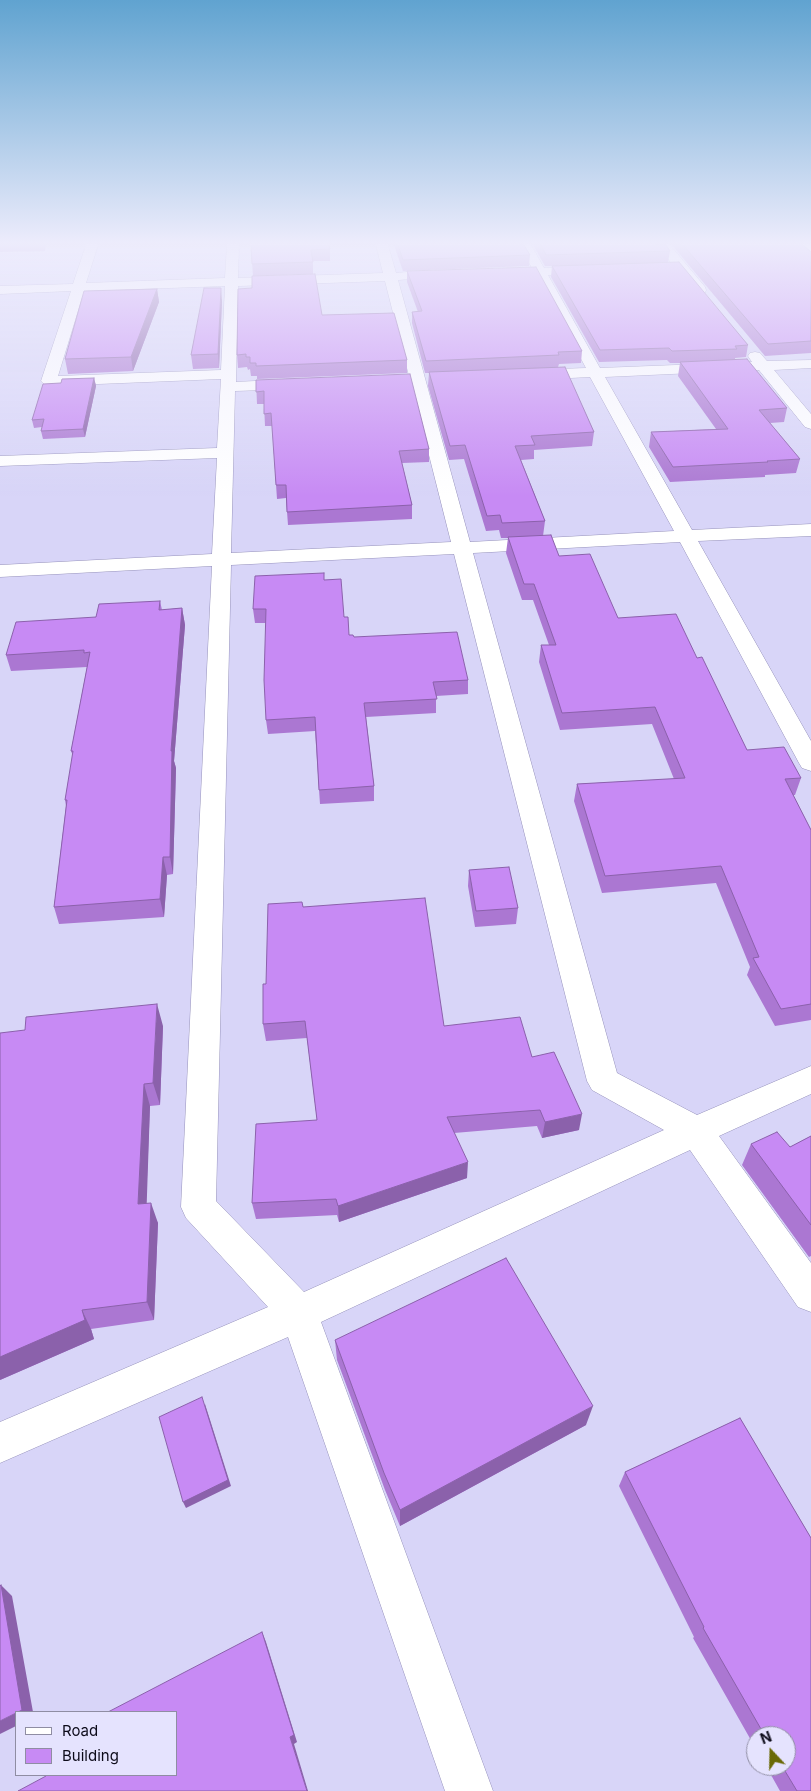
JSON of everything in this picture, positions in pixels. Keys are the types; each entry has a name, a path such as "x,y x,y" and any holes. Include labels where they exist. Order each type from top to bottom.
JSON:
{"street":[{"path":"66,329 49,381 228,380 307,384"},
{"path":"230,329 198,1207 299,1313 469,1791"},
{"path":"406,329 421,379 462,548 603,1081 696,1131 811,1294"},
{"path":"571,329 811,763"},
{"path":"744,343 811,424"},
{"path":"516,375 811,364"},
{"path":"0,461 225,454"},
{"path":"0,571 811,530"},
{"path":"0,1443 299,1313 811,1079"}],"building":[{"path":"73,329 142,329 131,357 65,359"},
{"path":"196,329 219,329 218,354 191,355"},
{"path":"237,329 398,329 407,360 256,366 256,363 250,363 250,357 246,357 246,354 237,355"},
{"path":"417,329 570,329 582,351 558,352 559,355 426,361"},
{"path":"588,329 734,329 748,345 735,346 737,349 672,351 669,348 600,350"},
{"path":"755,329 811,329 811,341 768,344"},
{"path":"747,359 787,408 759,410 800,459 673,467 651,432 728,429 680,362"},
{"path":"565,367 594,432 531,436 535,445 515,446 545,521 502,523 500,515 487,516 465,445 450,446 429,372"},
{"path":"410,374 429,449 399,451 412,505 287,512 286,485 276,485 271,413 264,414 264,391 256,392 256,380"},
{"path":"94,378 83,429 41,431 44,419 32,420 43,384 61,383 62,379"},
{"path":"551,535 559,556 590,554 618,618 676,614 697,658 702,657 747,750 784,747 801,778 785,779 811,830 811,1004 781,1009 753,958 759,957 721,866 605,876 577,784 685,778 655,707 562,713 541,645 556,645 534,584 524,584 508,537"},
{"path":"324,573 324,580 341,579 344,617 348,617 349,635 354,637 457,632 468,680 433,682 437,699 364,703 374,786 319,790 315,717 266,720 264,680 266,609 253,609 255,576"},
{"path":"160,601 159,610 182,608 171,751 170,857 163,857 160,899 54,907 67,800 65,800 73,751 71,751 90,652 84,653 84,650 6,655 16,622 96,617 99,604"},
{"path":"509,867 518,908 476,911 469,870"},
{"path":"425,898 444,1026 520,1017 532,1057 554,1052 582,1114 545,1122 540,1110 447,1117 468,1162 338,1206 336,1199 252,1203 256,1124 317,1120 305,1021 263,1024 263,984 266,984 268,904 302,902 303,907"},
{"path":"157,1004 153,1083 144,1084 138,1204 151,1203 147,1302 82,1310 85,1320 0,1357 0,1033 25,1030 26,1017"},
{"path":"777,1132 790,1147 811,1136 811,1225 751,1144"},
{"path":"506,1258 593,1406 400,1510 384,1473 335,1340"},
{"path":"202,1397 228,1480 183,1502 159,1417"},
{"path":"740,1418 811,1538 811,1791 797,1791 788,1776 796,1776 796,1726 759,1726 703,1628 625,1472"},
{"path":"0,1586 22,1710 15,1711 15,1714 0,1721"},
{"path":"262,1632 294,1735 290,1737 307,1791 18,1791 46,1776 178,1776 178,1711 110,1711"}]}
